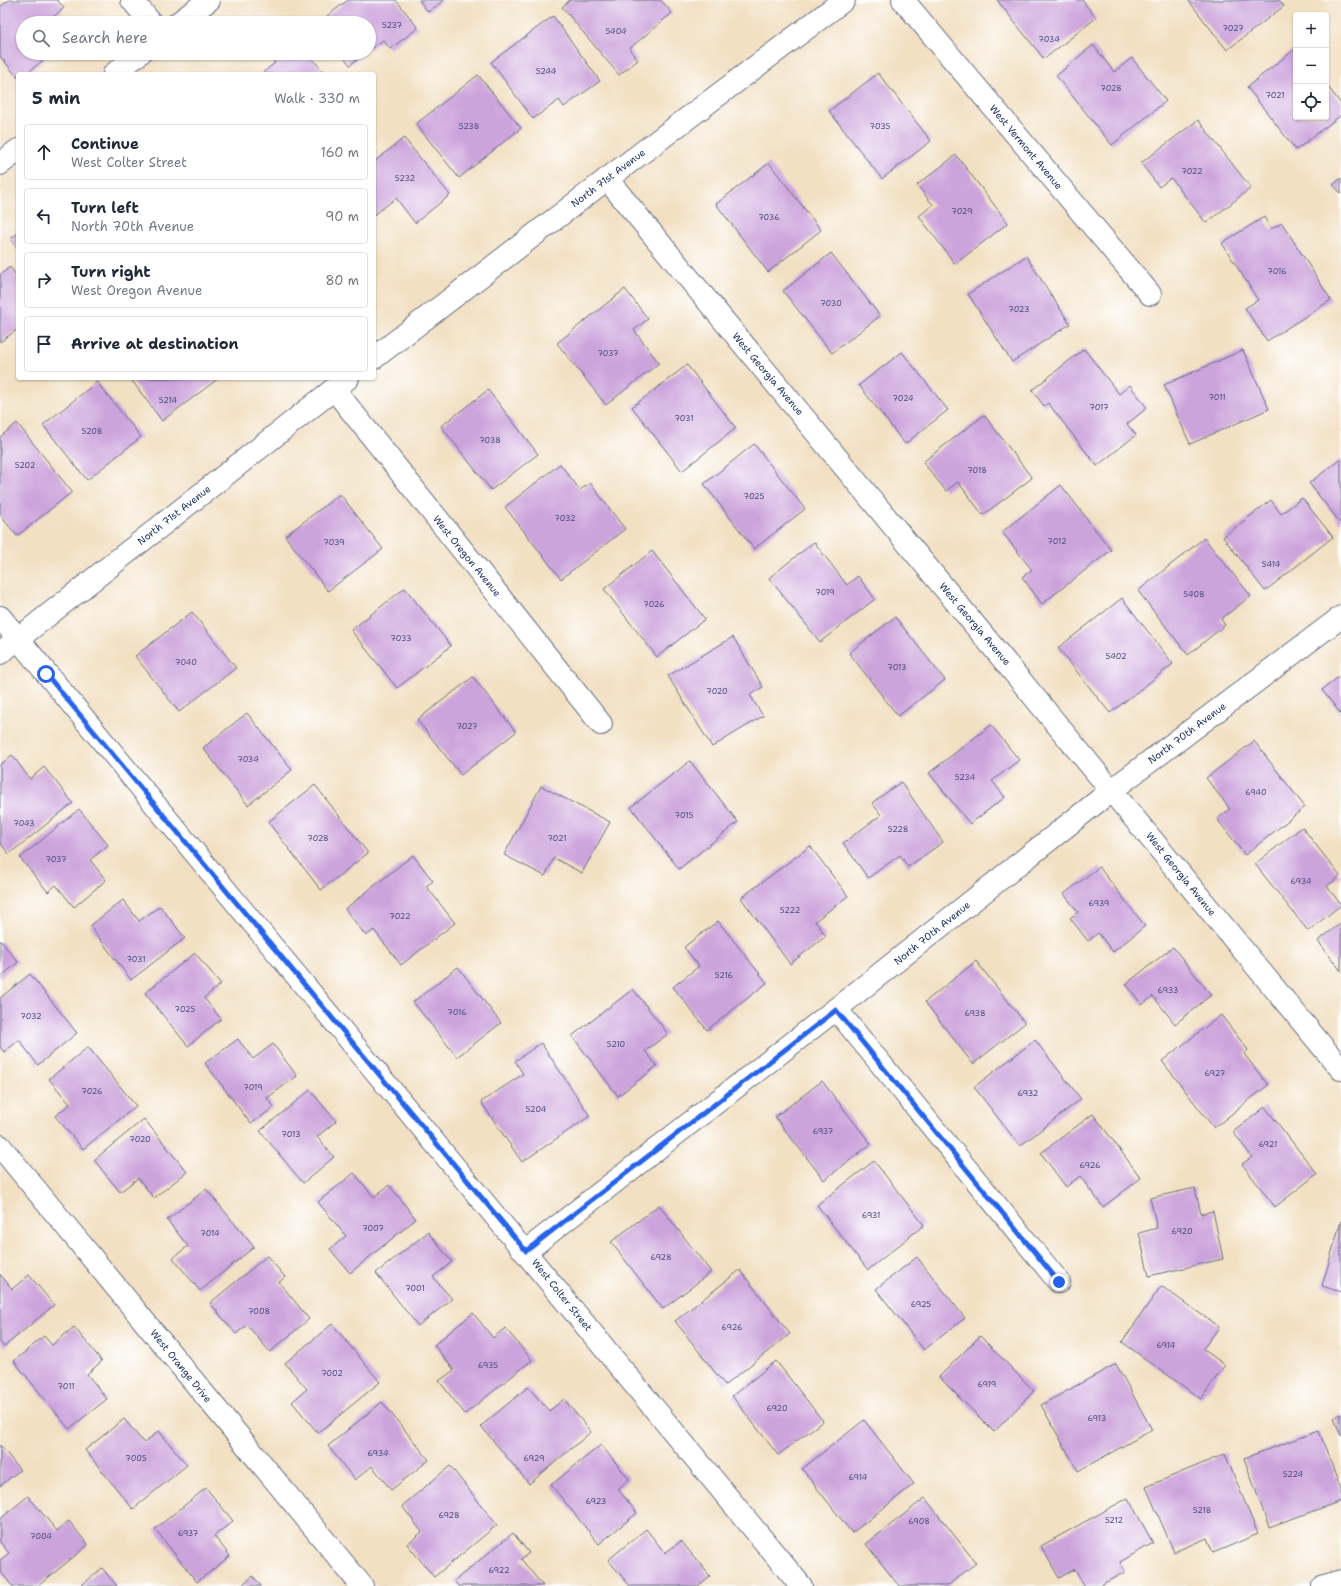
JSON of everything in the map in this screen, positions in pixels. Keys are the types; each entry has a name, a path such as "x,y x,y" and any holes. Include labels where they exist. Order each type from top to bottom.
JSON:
{"street":[{"path":"132,0 145,16"},
{"path":"187,16 209,0"},
{"name":"North 71st Avenue","path":"376,356 607,179 844,0"},
{"name":"West Vermont Avenue","path":"903,0 1150,294"},
{"path":"116,72 131,60"},
{"path":"0,164 16,152"},
{"name":"West Georgia Avenue","path":"607,179 1341,1069"},
{"name":"North 71st Avenue","path":"0,653 340,383"},
{"name":"West Oregon Avenue","path":"340,383 601,724"},
{"name":"West Colter Street","path":"0,617 526,1251 801,1586"},
{"name":"North 70th Avenue","path":"526,1251 836,1010 1112,790 1341,617"},
{"path":"836,1010 1059,1282"},
{"name":"West Orange Drive","path":"0,1146 362,1586"},
{"path":"1323,1586 1341,1581"}],"building":[{"path":"9,0 57,0 64,8 54,16 16,16 16,60 43,60 28,72 16,72 16,76 0,56 0,7"},
{"path":"348,0 396,0 418,28 390,49 383,40 376,45 376,16 327,16"},
{"path":"419,0 444,0 428,12"},
{"path":"570,0 661,0 672,13 629,49 638,60 619,75 562,7"},
{"path":"997,0 1082,0 1096,18 1044,59"},
{"path":"1188,0 1279,0 1284,6 1227,50"},
{"path":"553,16 600,81 564,107 559,100 533,119 491,62"},
{"path":"1093,45 1114,72 1132,58 1166,101 1112,145 1056,76"},
{"path":"1293,50 1293,120 1329,120 1329,88 1341,104 1341,115 1296,150 1247,87"},
{"path":"273,60 314,60 323,72 264,72 275,63"},
{"path":"346,60 356,60 350,65"},
{"path":"878,73 931,141 882,179 829,111"},
{"path":"478,75 521,128 459,178 416,124"},
{"path":"1198,120 1251,188 1206,223 1171,178 1159,187 1141,163"},
{"path":"404,138 450,195 415,223 396,198 376,213 376,160"},
{"path":"956,155 1008,223 955,264 919,216 933,205 917,185"},
{"path":"769,163 821,230 768,272 716,204"},
{"path":"1341,178 1341,193 1333,185"},
{"path":"1264,217 1271,229 1282,223 1331,300 1267,341 1245,308 1258,300 1222,243"},
{"path":"16,234 16,246 10,239"},
{"path":"831,253 880,316 832,353 783,291"},
{"path":"1026,256 1070,324 1012,362 968,294"},
{"path":"10,267 16,275 16,330 0,342 0,275"},
{"path":"625,289 648,319 634,330 659,363 606,405 557,343"},
{"path":"1084,349 1119,394 1130,385 1147,408 1127,424 1136,435 1097,466 1048,403 1044,406 1032,390"},
{"path":"1243,350 1269,409 1190,444 1164,385"},
{"path":"902,352 948,410 905,444 859,385"},
{"path":"687,365 736,428 682,471 632,407"},
{"path":"131,380 216,380 162,421"},
{"path":"97,382 141,437 87,480 43,425"},
{"path":"488,390 538,454 491,490 441,426"},
{"path":"984,415 1032,478 983,515 958,482 946,491 923,462"},
{"path":"17,423 72,492 17,536 0,515 0,437"},
{"path":"754,444 805,509 754,549 704,484"},
{"path":"1341,459 1341,524 1309,483"},
{"path":"560,464 580,490 590,483 625,529 561,579 505,507"},
{"path":"1061,485 1111,550 1042,604 1022,577 1032,570 1002,532"},
{"path":"340,494 383,549 328,591 285,536"},
{"path":"1302,498 1333,537 1265,591 1223,537 1271,500 1281,514"},
{"path":"1204,538 1251,596 1221,619 1225,625 1188,655 1138,591"},
{"path":"814,542 847,585 858,576 875,599 820,642 769,578"},
{"path":"652,551 705,619 657,657 604,589"},
{"path":"405,588 451,646 397,688 351,630"},
{"path":"1122,598 1173,664 1110,713 1058,648"},
{"path":"192,612 236,668 179,712 135,656"},
{"path":"895,617 945,680 898,716 849,653"},
{"path":"733,637 763,687 750,695 763,716 712,747 668,676"},
{"path":"1341,675 1341,714 1322,690"},
{"path":"473,677 516,732 461,775 417,720"},
{"path":"247,713 292,770 248,805 203,748"},
{"path":"991,725 1019,760 992,781 1005,797 970,824 929,773"},
{"path":"1254,741 1305,807 1245,855 1217,819 1230,809 1206,778"},
{"path":"12,755 30,779 44,767 73,803 9,854 0,843 0,765"},
{"path":"690,761 738,822 679,869 631,807"},
{"path":"901,782 943,842 908,867 900,855 868,878 843,843 881,815 872,803"},
{"path":"315,785 368,853 321,890 268,822"},
{"path":"541,786 610,822 582,873 554,858 545,876 504,855"},
{"path":"79,809 108,845 90,860 106,880 74,907 56,885 48,892 20,858"},
{"path":"1302,827 1340,876 1327,886 1341,905 1308,931 1255,864"},
{"path":"810,846 848,896 815,921 826,936 790,964 741,898"},
{"path":"413,855 433,881 426,886 455,923 401,965 374,930 366,936 345,909"},
{"path":"1099,867 1145,926 1113,952 1098,933 1088,941 1070,918 1078,912 1064,894"},
{"path":"123,900 139,921 160,906 185,938 131,980 90,926"},
{"path":"718,921 767,983 707,1030 673,987 699,966 684,947"},
{"path":"1341,923 1341,971 1318,941"},
{"path":"0,940 18,962 0,978"},
{"path":"1173,947 1211,995 1175,1024 1153,996 1142,1005 1126,984"},
{"path":"195,953 221,984 204,998 221,1019 188,1046 145,993"},
{"path":"976,961 1025,1023 973,1064 925,1002"},
{"path":"458,967 501,1023 457,1057 413,1002"},
{"path":"30,974 77,1033 38,1065 19,1040 4,1052 0,1047 0,998"},
{"path":"633,989 668,1034 645,1051 657,1066 618,1096 572,1036"},
{"path":"1221,1015 1248,1050 1244,1054 1268,1085 1214,1128 1162,1061"},
{"path":"238,1039 253,1059 273,1044 297,1076 267,1098 274,1107 251,1124 205,1063"},
{"path":"1035,1040 1081,1099 1020,1146 974,1087"},
{"path":"541,1043 590,1116 522,1162 481,1102 523,1074 515,1061"},
{"path":"88,1047 136,1106 83,1149 55,1116 70,1104 49,1079"},
{"path":"822,1081 871,1144 824,1180 775,1117"},
{"path":"310,1090 336,1121 317,1137 334,1157 303,1183 260,1131"},
{"path":"1265,1107 1317,1174 1275,1207 1242,1164 1252,1157 1233,1132"},
{"path":"1093,1114 1141,1178 1103,1207 1080,1176 1066,1187 1041,1153"},
{"path":"144,1119 187,1172 154,1198 138,1178 120,1192 94,1160"},
{"path":"874,1161 924,1225 868,1270 817,1205"},
{"path":"354,1173 374,1197 389,1185 416,1219 350,1273 330,1249 346,1236 318,1202"},
{"path":"1195,1188 1201,1214 1213,1211 1223,1259 1149,1276 1139,1233 1157,1228 1150,1198"},
{"path":"206,1189 254,1247 200,1291 173,1258 188,1246 167,1220"},
{"path":"659,1205 711,1272 663,1309 611,1242"},
{"path":"1341,1221 1341,1292 1322,1286"},
{"path":"428,1232 452,1262 433,1277 452,1299 418,1326 376,1273"},
{"path":"267,1256 285,1277 279,1282 309,1319 270,1352 247,1325 236,1334 210,1303"},
{"path":"917,1257 965,1318 924,1350 876,1289"},
{"path":"740,1270 790,1334 725,1385 675,1321"},
{"path":"0,1274 12,1289 29,1275 54,1305 4,1347 0,1342"},
{"path":"1161,1286 1219,1327 1203,1349 1225,1365 1201,1399 1122,1342"},
{"path":"473,1313 493,1338 505,1328 532,1360 465,1414 439,1381 454,1370 434,1345"},
{"path":"332,1324 380,1382 318,1433 292,1402 307,1389 285,1363"},
{"path":"74,1327 102,1361 87,1374 107,1399 69,1429 14,1361 44,1336 52,1345"},
{"path":"980,1336 1034,1391 994,1432 939,1377"},
{"path":"776,1361 823,1421 778,1455 732,1396"},
{"path":"1116,1364 1152,1430 1078,1471 1041,1405"},
{"path":"528,1387 549,1411 564,1399 591,1432 529,1484 481,1426"},
{"path":"382,1402 429,1460 391,1490 372,1466 355,1480 328,1446"},
{"path":"1341,1414 1341,1436 1334,1417"},
{"path":"124,1419 144,1443 159,1431 187,1465 133,1509 85,1450"},
{"path":"864,1420 914,1484 852,1533 802,1469"},
{"path":"1319,1431 1341,1489 1341,1501 1269,1527 1244,1458"},
{"path":"0,1445 20,1470 0,1486"},
{"path":"601,1445 629,1479 618,1489 637,1513 599,1544 551,1485"},
{"path":"1225,1454 1258,1534 1213,1553 1207,1538 1174,1552 1146,1487"},
{"path":"450,1466 497,1525 434,1577 407,1544 422,1532 402,1506"},
{"path":"206,1488 233,1521 214,1536 230,1556 197,1582 155,1529"},
{"path":"28,1496 57,1531 69,1521 88,1545 38,1586 12,1586 0,1571 0,1560 9,1553 0,1542 0,1519"},
{"path":"925,1498 976,1563 947,1586 899,1586 866,1544"},
{"path":"1128,1498 1153,1543 1120,1562 1125,1572 1099,1586 1084,1586 1075,1569 1059,1578 1041,1546"},
{"path":"646,1529 665,1553 681,1541 710,1576 698,1586 630,1586 608,1560"},
{"path":"513,1533 529,1553 521,1559 543,1586 458,1586 454,1581"},
{"path":"102,1568 117,1586 81,1586"},
{"path":"253,1576 261,1586 241,1586"}],"route":[{"path":"46,674 526,1251 836,1010 1059,1282"}]}
